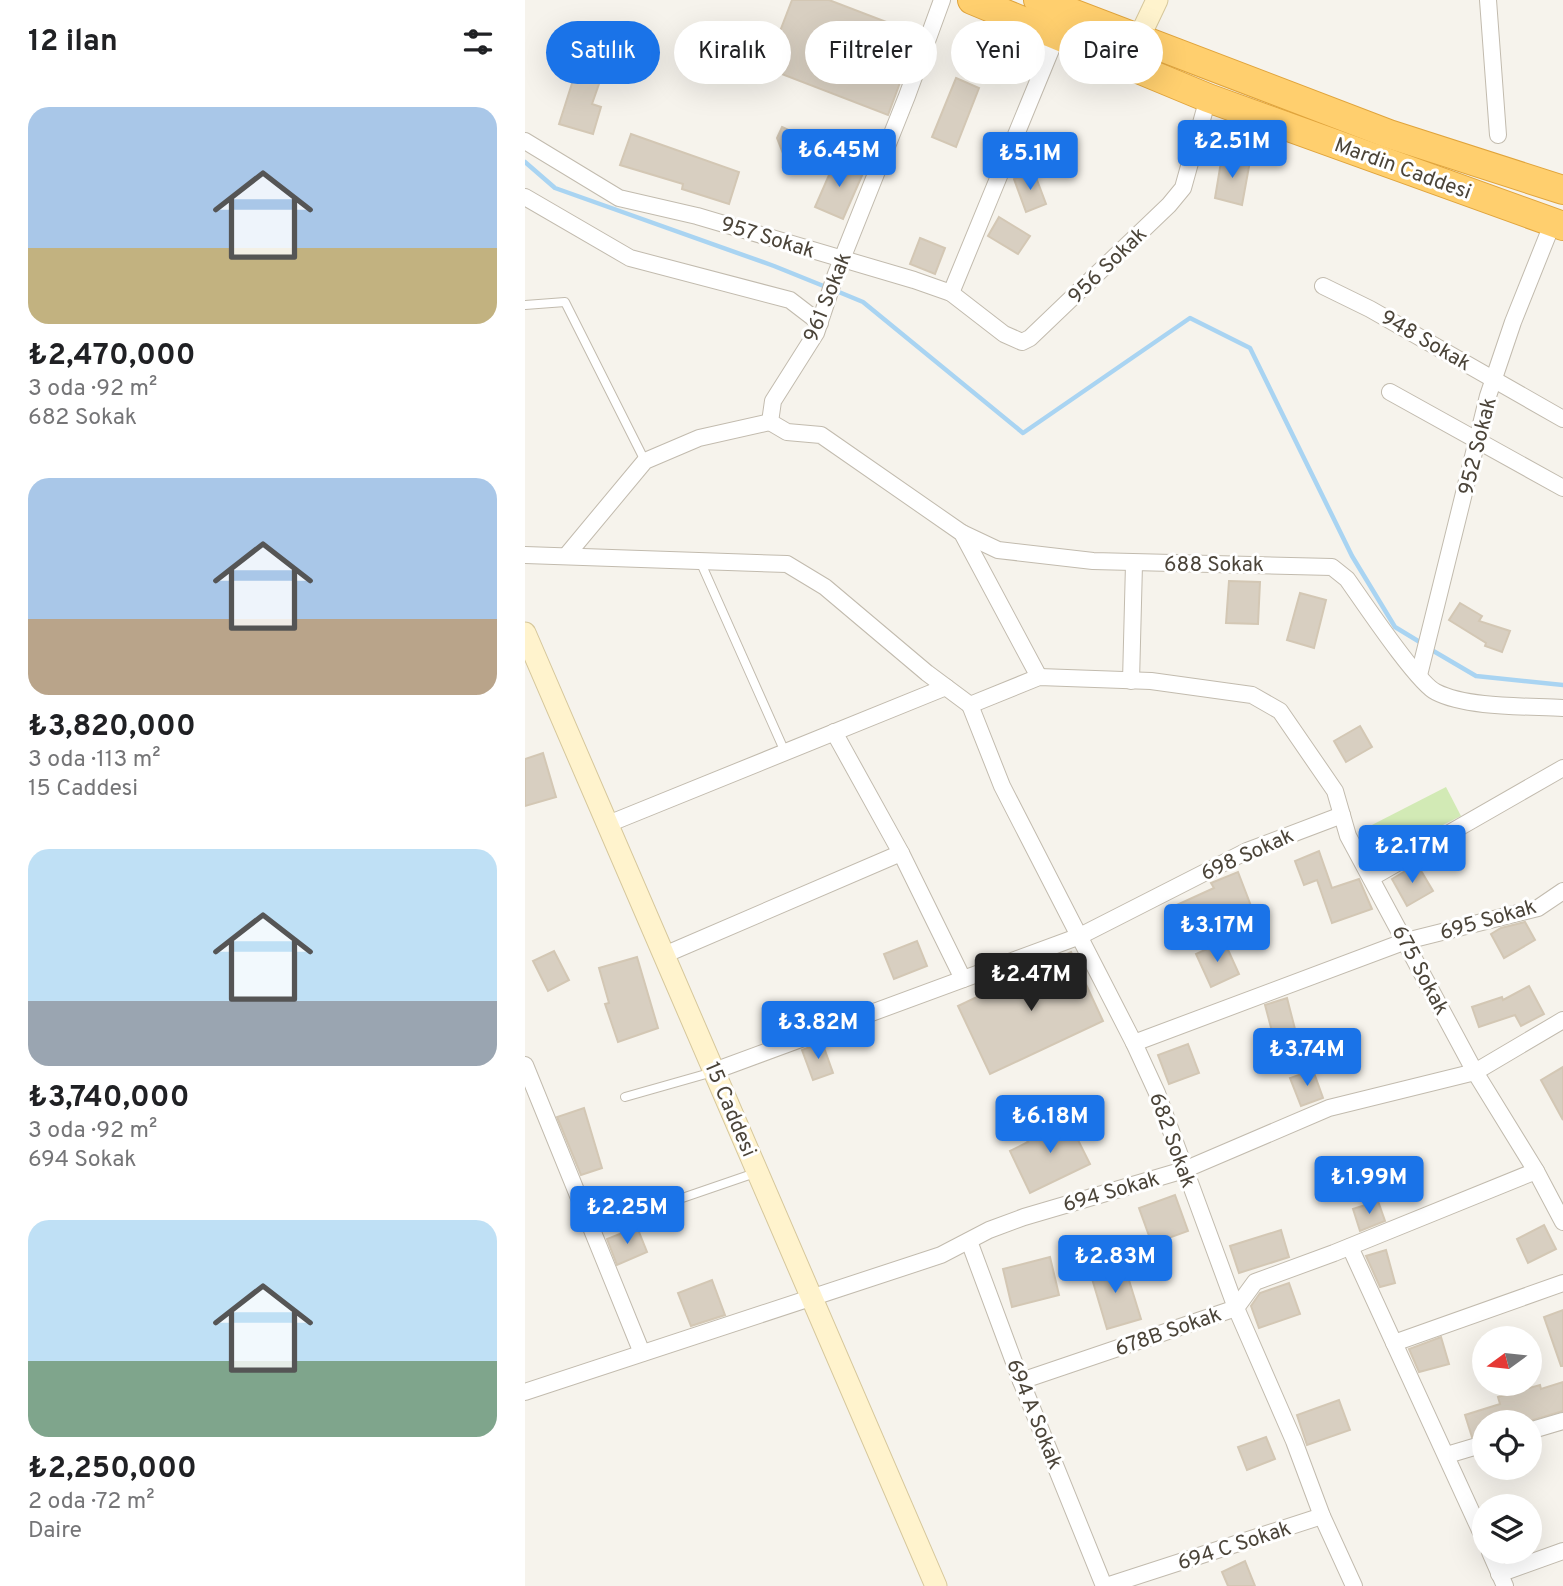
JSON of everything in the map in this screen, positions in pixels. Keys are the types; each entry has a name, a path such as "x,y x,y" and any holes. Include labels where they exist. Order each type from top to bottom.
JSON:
{"highway":[{"name":"Mardin Caddesi","path":"972,0 1208,98 1558,224"},
{"name":"Mardin Caddesi","path":"1038,0 1090,21"},
{"name":"Mardin Caddesi","path":"1163,48 1389,135 1563,190"}],"street":[{"name":"961 Sokak","path":"770,422 773,401 816,333 942,0"},
{"path":"1147,21 1157,0"},
{"path":"1490,0 1498,135"},
{"path":"951,293 1057,35"},
{"name":"956 Sokak","path":"951,293 1004,334 1021,342 1030,338 1169,205 1183,188 1208,98"},
{"name":"957 Sokak","path":"526,142 619,198 697,215 839,267 914,280 951,293"},
{"path":"525,197 631,258 790,300 821,318"},
{"name":"952 Sokak","path":"1419,675 1488,396 1513,323 1558,224"},
{"name":"948 Sokak","path":"1323,286 1370,309 1563,419"},
{"path":"1390,392 1563,488"},
{"path":"525,555 787,564 825,587 970,705 1039,677 962,533 821,435 787,432 770,422 699,438 645,461 566,556"},
{"name":"688 Sokak","path":"962,533 998,550 1134,564 1280,564 1332,567 1347,579 1419,675"},
{"path":"1132,681 1134,564"},
{"name":"15 Caddesi","path":"525,633 936,1586"},
{"path":"1419,675 1434,692 1465,701 1563,708"},
{"name":"675 Sokak","path":"1039,677 1132,681 1252,695 1280,711 1335,791 1349,836 1371,878 1475,1072 1536,1171 1563,1222"},
{"path":"608,824 946,687"},
{"name":"682 Sokak","path":"970,705 1002,786 1135,1043 1157,1093 1236,1308 1294,1441 1322,1516 1354,1586"},
{"path":"834,732 901,853 963,979"},
{"path":"1371,878 1563,768"},
{"name":"698 Sokak","path":"714,1071 1080,936 1247,850 1342,815"},
{"path":"664,955 901,853"},
{"name":"695 Sokak","path":"1135,1043 1406,941 1538,908 1563,891"},
{"name":"694 Sokak","path":"525,1392 941,1255 1024,1217 1184,1170 1329,1108 1475,1072 1563,1020"},
{"path":"525,1065 642,1353"},
{"name":"678B Sokak","path":"1021,1381 1236,1308 1255,1282 1350,1247 1536,1171"},
{"name":"694 A Sokak","path":"969,1241 1021,1381 1105,1586"},
{"path":"1350,1247 1472,1512"},
{"path":"1394,1343 1563,1283"},
{"path":"1542,1427 1563,1421"},
{"path":"1447,1455 1472,1448"},
{"name":"694 C Sokak","path":"1105,1586 1322,1516"},
{"path":"1502,1580 1563,1551"}],"lane":[{"path":"525,305 565,302 645,461"},
{"path":"700,561 785,752"},
{"path":"625,1097 714,1071"},
{"path":"592,1229 758,1172"}],"green space":[{"path":"1446,787 1461,816 1381,856 1366,828"}],"building":[{"path":"792,0 829,0 884,21 805,21 805,83 791,78 791,21 784,21"},
{"path":"572,84 599,84 592,104 601,107 593,134 559,124"},
{"path":"808,84 899,84 888,115"},
{"path":"954,84 970,84 979,88 956,147 932,137"},
{"path":"782,127 806,138 794,166 786,161 777,138"},
{"path":"631,134 739,172 729,204 682,189 683,184 620,165"},
{"path":"1222,156 1250,161 1242,205 1215,198"},
{"path":"836,159 864,171 843,219 815,207"},
{"path":"1034,172 1046,204 1026,212 1014,179"},
{"path":"999,217 1030,236 1018,254 988,236"},
{"path":"920,238 945,248 935,274 910,264"},
{"path":"1229,581 1260,582 1258,624 1226,623"},
{"path":"1300,593 1326,600 1314,648 1287,640"},
{"path":"1460,603 1482,616 1479,621 1510,631 1502,652 1485,646 1486,643 1449,620"},
{"path":"1360,726 1372,747 1346,762 1334,741"},
{"path":"543,753 556,797 525,806 525,759"},
{"path":"1319,851 1332,888 1359,879 1372,909 1332,923 1317,880 1304,885 1295,861"},
{"path":"1417,864 1433,891 1407,906 1392,879"},
{"path":"1238,872 1251,906 1225,916 1223,913 1181,932 1170,908 1214,888 1211,883"},
{"path":"1525,922 1535,940 1504,958 1491,934 1501,928"},
{"path":"917,941 927,966 894,979 884,954"},
{"path":"1224,941 1239,974 1211,987 1196,954"},
{"path":"554,951 569,980 548,991 533,961"},
{"path":"1071,952 1103,1021 990,1074 958,1006"},
{"path":"637,957 658,1028 618,1042 605,1004 609,1003 599,968"},
{"path":"1529,986 1544,1014 1521,1026 1515,1015 1479,1027 1472,1007 1502,997 1503,1000"},
{"path":"1287,998 1295,1029 1273,1035 1265,1005"},
{"path":"822,1042 833,1073 813,1080 802,1050"},
{"path":"1188,1044 1199,1073 1169,1084 1158,1055"},
{"path":"1563,1067 1563,1120 1541,1080"},
{"path":"1313,1070 1323,1098 1301,1106 1290,1078"},
{"path":"584,1108 602,1168 581,1175 557,1117"},
{"path":"1066,1116 1090,1164 1030,1193 1010,1151 1028,1142 1025,1136"},
{"path":"1175,1195 1188,1231 1152,1244 1139,1208"},
{"path":"1378,1201 1385,1221 1360,1231 1353,1209"},
{"path":"1544,1225 1556,1249 1528,1263 1517,1239"},
{"path":"637,1227 647,1252 617,1265 607,1239"},
{"path":"1281,1230 1289,1257 1239,1273 1230,1246"},
{"path":"1386,1250 1395,1283 1380,1287 1366,1256"},
{"path":"1050,1257 1059,1295 1012,1307 1003,1269"},
{"path":"1123,1261 1141,1319 1107,1329 1090,1272"},
{"path":"712,1280 725,1315 691,1326 678,1293"},
{"path":"1289,1283 1300,1314 1259,1328 1251,1306 1260,1293"},
{"path":"1563,1310 1563,1366 1561,1366 1544,1317"},
{"path":"1441,1337 1449,1364 1419,1372 1409,1349"},
{"path":"1563,1382 1563,1411 1542,1417 1542,1410 1481,1410 1500,1404 1498,1397 1502,1396 1542,1396 1542,1389"},
{"path":"1339,1400 1350,1430 1307,1445 1297,1415"},
{"path":"1472,1413 1472,1437 1465,1415"},
{"path":"1266,1437 1275,1459 1247,1470 1238,1447"},
{"path":"1245,1561 1255,1586 1228,1586 1222,1572"}],"waterway":[{"path":"525,162 555,188 826,287"},
{"path":"834,290 863,302 1023,433 1190,318 1250,348 1352,556 1395,627 1423,644"},
{"path":"1430,649 1476,676 1563,685"}]}
